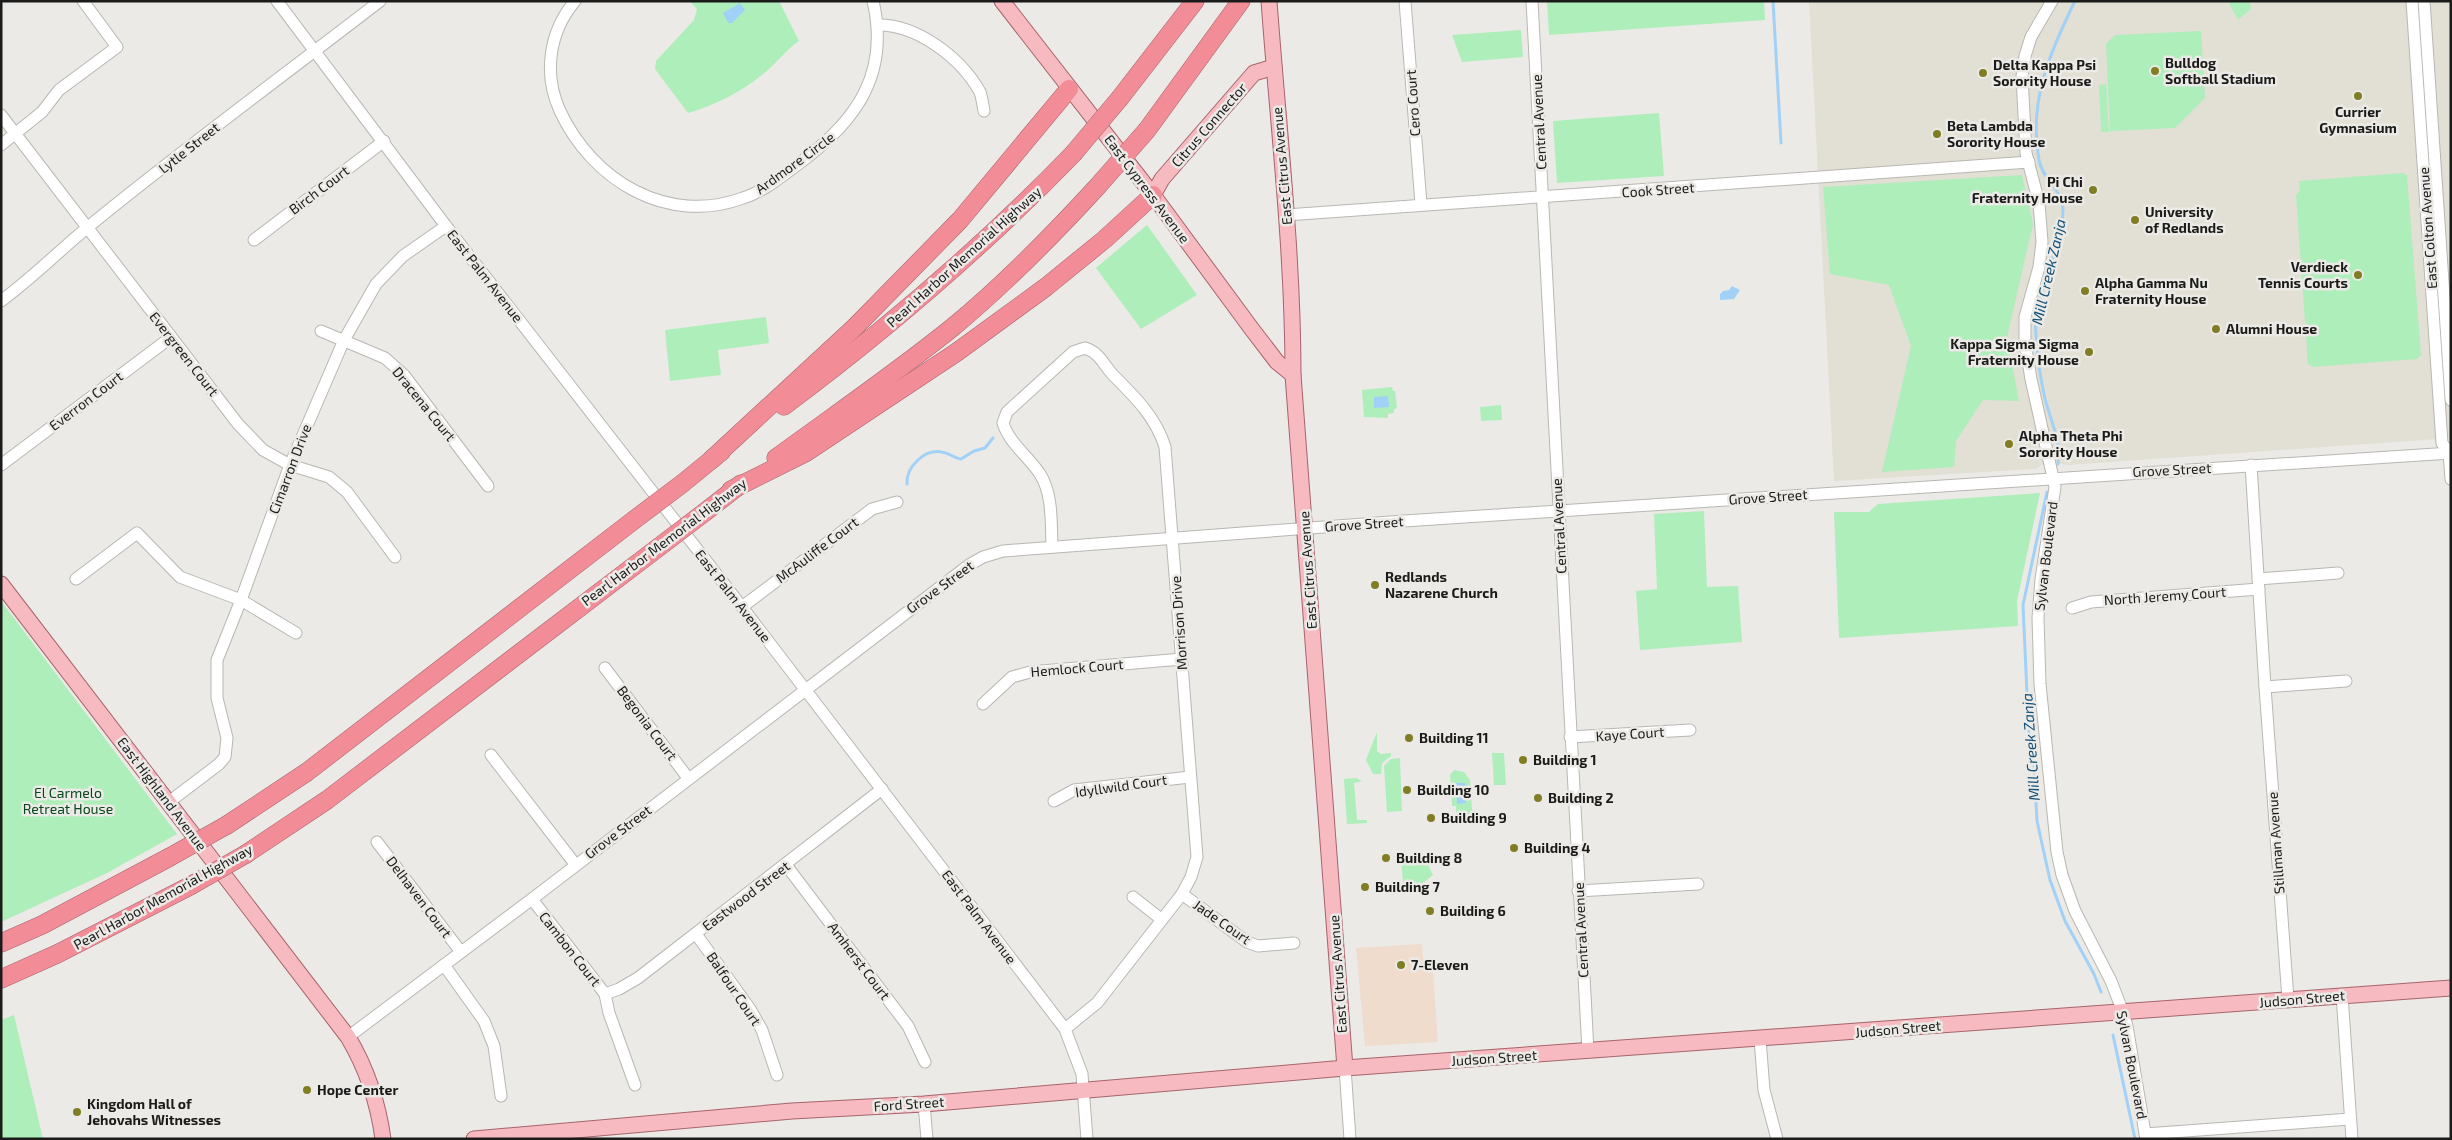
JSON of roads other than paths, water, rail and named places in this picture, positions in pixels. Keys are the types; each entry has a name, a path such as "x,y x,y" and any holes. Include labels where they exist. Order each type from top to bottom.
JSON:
{"highway":[{"name":"Pearl Harbor Memorial Highway","path":"1,943 42,925 168,858 227,825 308,772 711,460 859,350 934,288 1021,208 1073,154 1120,98 1195,1"},
{"name":"Pearl Harbor Memorial Highway","path":"1,979 57,954 190,886 246,854 327,800 732,490 879,384 954,326 1038,250 1098,187 1147,130 1239,5"},
{"path":"711,460 855,327 960,220 1069,89"},
{"path":"732,490 805,453 957,352 1046,287 1105,239 1153,195"}],"main road":[{"name":"East Cypress Avenue","path":"1002,1 1153,195 1277,362 1293,375"},
{"name":"East Citrus Avenue","path":"1269,1 1286,215 1293,326 1293,375 1345,1068"},
{"name":"Citrus Connector","path":"1153,195 1162,179 1254,73 1274,67"},
{"name":"East Highland Avenue","path":"1,584 348,1037 364,1066 371,1086 383,1139"},
{"name":"Judson Street","path":"1345,1068 2451,988"},
{"name":"Ford Street","path":"474,1139 515,1137 782,1112 924,1104 1345,1068"}],"street":[{"path":"1,145 42,112 59,90 117,47 83,1"},
{"name":"East Palm Avenue","path":"278,1 446,226 742,607 1065,1029 1078,1059 1083,1089 1087,1139"},
{"name":"Lytle Street","path":"1,301 36,274 87,228 380,1"},
{"name":"Ardmore Circle","path":"575,1 558,28 552,49 551,65 551,80 556,102 568,128 589,155 620,184 648,197 680,204 716,204 743,198 768,187 831,139 853,114 866,89 876,52 877,25 873,1"},
{"name":"Cero Court","path":"1405,1 1421,204"},
{"name":"Central Avenue","path":"1532,1 1578,892 1588,1051"},
{"name":"Sylvan Boulevard","path":"2052,1 2035,27 2025,56 2022,76 2023,126 2039,203 2042,242 2039,267 2025,317 2025,343 2055,487 2040,579 2038,618 2040,684 2057,852 2062,875 2075,911 2111,981 2123,1012 2128,1028 2145,1136"},
{"name":"East Colton Avenue","path":"2412,1 2442,443 2450,452 2451,479"},
{"name":"East Colton Avenue","path":"2424,1 2451,400"},
{"path":"877,25 886,25 914,33 943,51 967,74 980,94 984,111"},
{"name":"Evergreen Court","path":"1,115 170,338 238,424 263,450 290,465 329,477 347,492 395,557"},
{"name":"Birch Court","path":"254,240 384,141"},
{"name":"Cook Street","path":"1286,215 2029,162"},
{"name":"Cimarron Drive","path":"169,802 219,764 225,757 227,738 217,698 217,660 290,465 344,340 376,284 404,256 446,226"},
{"path":"321,331 344,340"},
{"name":"Everron Court","path":"1,465 170,338"},
{"name":"Dracena Court","path":"344,340 385,358 404,375 488,486"},
{"name":"Morrison Drive","path":"1052,547 1046,487 1041,474 1008,435 1003,423 1007,412 1061,366 1073,352 1085,348 1097,354 1111,373 1142,406 1158,429 1165,447 1197,858 1191,877 1182,894 1097,1003 1065,1029"},
{"name":"Grove Street","path":"348,1037 969,565 983,557 1003,551 1305,528 2450,452"},
{"name":"Stillman Avenue","path":"2251,466 2288,999"},
{"name":"McAuliffe Court","path":"742,607 872,509 897,502"},
{"path":"76,579 137,533 180,578 241,600 296,633"},
{"path":"2258,584 2338,573"},
{"name":"North Jeremy Court","path":"2072,608 2090,602 2258,584"},
{"name":"Hemlock Court","path":"983,704 1012,677 1024,673 1182,659"},
{"name":"Begonia Court","path":"605,668 688,778"},
{"path":"2265,687 2346,681"},
{"name":"Kaye Court","path":"1570,737 1690,730"},
{"path":"492,755 576,864"},
{"name":"Idyllwild Court","path":"1054,801 1074,790 1190,777"},
{"name":"Eastwood Street","path":"605,994 638,978 882,790"},
{"name":"Delhaven Court","path":"377,842 461,952"},
{"name":"Amherst Court","path":"786,865 908,1026 925,1062"},
{"path":"1578,892 1698,884"},
{"name":"Jade Court","path":"1182,894 1247,942 1258,946 1294,943"},
{"path":"1133,897 1161,919"},
{"name":"Cambon Court","path":"532,899 605,994 609,1013 635,1085"},
{"name":"Balfour Court","path":"696,934 750,1009 762,1030 777,1075"},
{"path":"444,965 484,1021 494,1046 502,1096"},
{"path":"2342,995 2352,1139"},
{"path":"1760,1039 1764,1090 1777,1139"},
{"name":"East Citrus Avenue","path":"1345,1068 1350,1139"},
{"path":"924,1104 927,1139"},
{"path":"2145,1136 2350,1119"}],"water":[{"path":"740,3 745,10 732,23 728,23 723,13"},
{"path":"1732,286 1740,290 1734,299 1720,300 1720,294 1723,291 1729,290"},
{"path":"1388,396 1389,407 1374,408 1374,397"},
{"path":"1456,783 1465,783 1466,803 1457,804"}],"waterway":[{"path":"1773,1 1781,143"},
{"name":"Mill Creek Zanja","path":"2058,464 2057,439 2045,399 2041,376 2036,320 2038,304 2058,242 2063,210 2060,196 2041,167 2036,139 2036,118 2039,98 2050,58 2075,1"},
{"path":"907,484 910,471 923,456 929,453 942,452 961,459 974,451 985,448 993,438"},
{"name":"Mill Creek Zanja","path":"2047,492 2023,605 2029,739 2034,765 2037,821 2050,880 2065,921 2094,974 2101,992"},
{"name":"Mill Creek Zanja","path":"2113,1035 2135,1139"}],"place":[{"name":"Bulldog Softball Stadium","path":"2155,71"},
{"name":"Delta Kappa Psi Sorority House","path":"1983,73"},
{"name":"Currier Gymnasium","path":"2358,96"},
{"name":"Beta Lambda Sorority House","path":"1937,134"},
{"name":"Pi Chi Fraternity House","path":"2093,190"},
{"name":"University of Redlands","path":"2135,220"},
{"name":"Verdieck Tennis Courts","path":"2358,275"},
{"name":"Alpha Gamma Nu Fraternity House","path":"2085,291"},
{"name":"Alumni House","path":"2216,329"},
{"name":"Kappa Sigma Sigma Fraternity House","path":"2089,352"},
{"name":"Alpha Theta Phi Sorority House","path":"2009,444"},
{"name":"Redlands Nazarene Church","path":"1375,585"},
{"name":"Building 11","path":"1409,738"},
{"name":"Building 1","path":"1523,760"},
{"name":"Building 10","path":"1407,790"},
{"name":"Building 2","path":"1538,798"},
{"name":"Building 9","path":"1431,818"},
{"name":"Building 4","path":"1514,848"},
{"name":"Building 8","path":"1386,858"},
{"name":"Building 7","path":"1365,887"},
{"name":"Building 6","path":"1430,911"},
{"name":"7-Eleven","path":"1401,965"},
{"name":"Hope Center","path":"307,1090"},
{"name":"Kingdom Hall of Jehovahs Witnesses","path":"77,1112"}],"park label":[{"name":"El Carmelo Retreat House","path":"68,802"}]}
